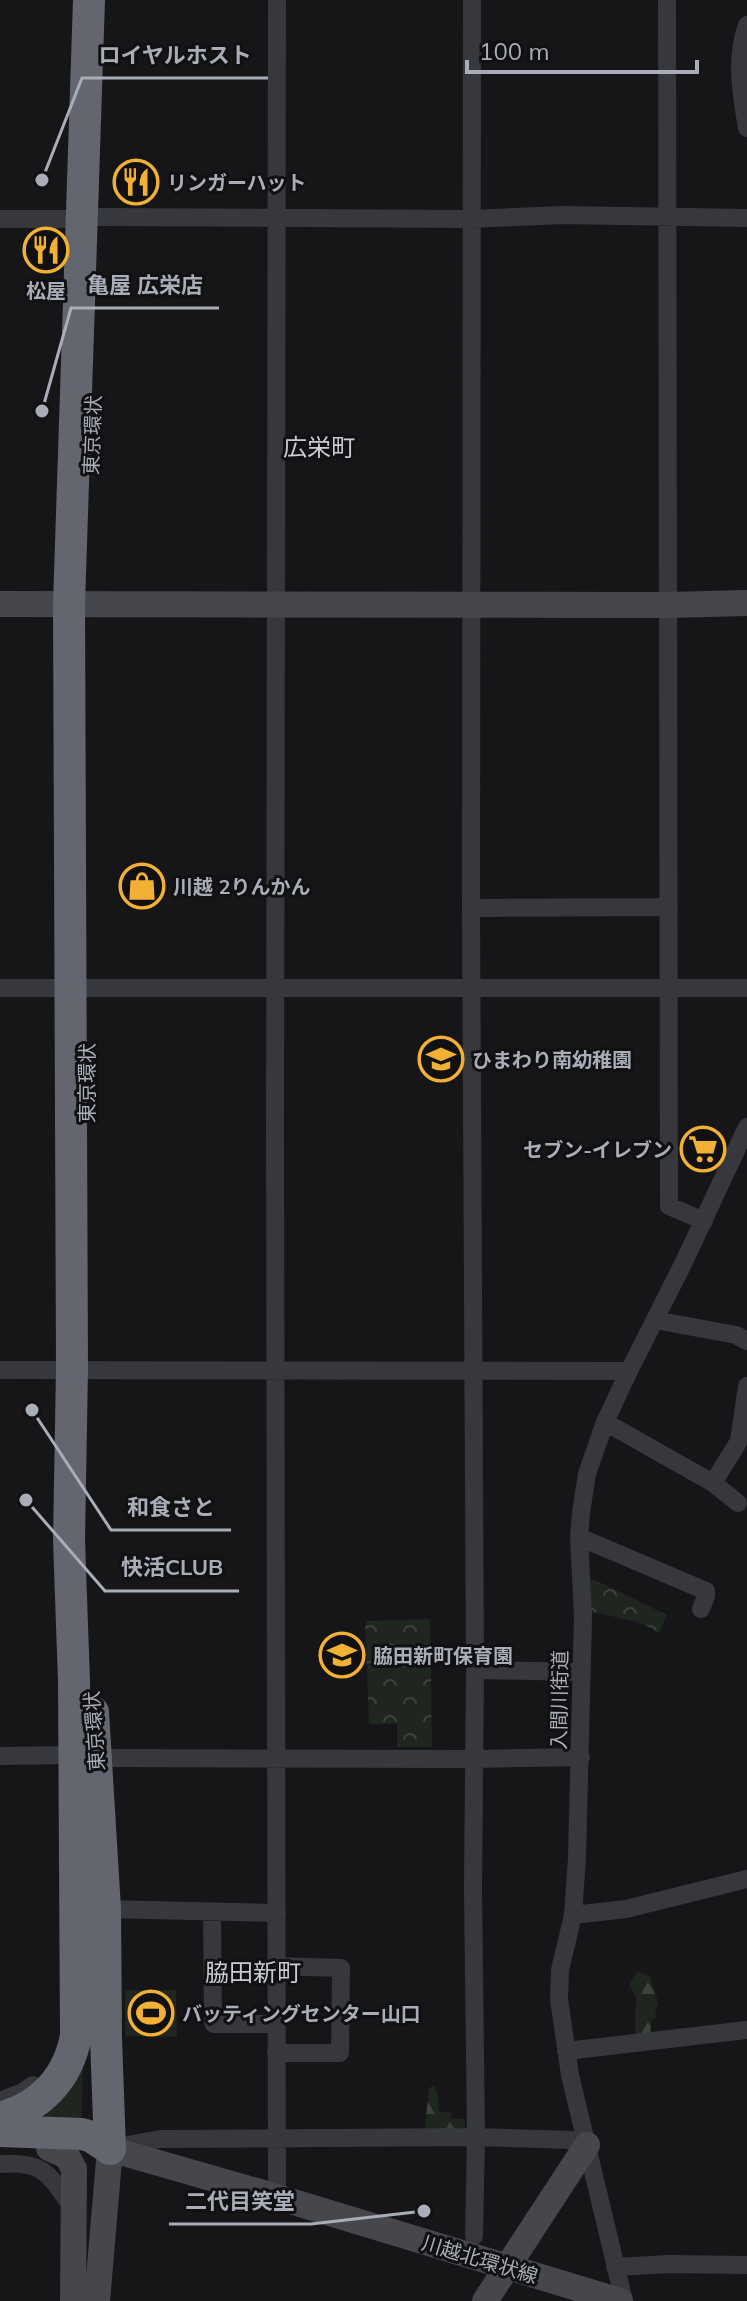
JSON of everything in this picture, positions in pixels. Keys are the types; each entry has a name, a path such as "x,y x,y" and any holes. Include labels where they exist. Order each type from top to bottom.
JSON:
{"highway":[{"name":"東京環状","path":"0,2118 27,2109 50,2090 73,2052 76,2036 89,1638 79,1369 78,604 90,218 89,0"},
{"name":"東京環状","path":"90,218 106,0"},
{"name":"東京環状","path":"79,1369 69,1540 74,1681 89,1849 98,2145"},
{"name":"東京環状","path":"74,1681 105,1909 106,2038 98,2145"},
{"path":"0,2131 68,2132 98,2145"},
{"path":"0,2147 98,2145"}],"street":[{"path":"277,0 277,2197"},
{"path":"472,0 474,2236"},
{"path":"667,0 669,1206 704,1221"},
{"path":"747,25 740,54 739,76 747,128"},
{"path":"0,219 471,219 562,215 747,218"},
{"path":"0,604 747,603"},
{"path":"471,908 669,907"},
{"path":"0,988 747,988"},
{"name":"入間川街道","path":"622,2301 566,2051 559,1999 559,1982 573,1915 577,1858 583,1616 579,1537 583,1495 605,1422 747,1127"},
{"path":"655,1320 736,1335 747,1341"},
{"path":"0,1370 628,1373"},
{"path":"713,1483 739,1441 747,1386"},
{"path":"605,1422 713,1483 738,1503"},
{"path":"579,1537 706,1591 701,1609"},
{"path":"475,1670 581,1672"},
{"path":"0,1756 581,1757"},
{"path":"573,1915 626,1909 747,1879"},
{"path":"105,1909 277,1913"},
{"path":"212,1912 214,2024 276,2024"},
{"path":"276,1966 340,1966 341,1982 340,2053 276,2053"},
{"path":"0,2101 21,2093 46,2073 76,2007"},
{"path":"566,2051 747,2030"},
{"path":"98,2145 160,2139 476,2137 572,2140 587,2145 485,2301"},
{"path":"83,2301 98,2145"},
{"path":"97,2301 98,2145"},
{"name":"川越北環状線","path":"98,2145 622,2301"},
{"path":"49,2148 67,2156 74,2169 73,2301"},
{"path":"0,2164 33,2165 56,2184 72,2207"},
{"path":"615,2267 747,2265"}],"green space":[{"path":"589,1579 667,1615 659,1633 641,1623 589,1611"},
{"path":"430,1619 432,1747 397,1747 397,1724 369,1724 365,1621"},
{"path":"638,1971 650,1977 658,2002 655,2008 657,2018 652,2019 650,2034 635,2034 636,1997 629,1984"},
{"name":"バッティングセンター山口","path":"125,1990 176,1990 177,2037 125,2036"},
{"path":"83,2056 82,2116 78,2121 37,2120"},
{"path":"434,2085 439,2112 451,2112 451,2119 465,2119 465,2126 460,2131 441,2130 438,2126 436,2130 428,2130 425,2127 429,2088"}],"place":[{"name":"ロイヤルホスト","path":"42,180"},
{"name":"リンガーハット","path":"136,182"},
{"name":"松屋","path":"46,250"},
{"name":"亀屋 広栄店","path":"42,411"},
{"name":"川越 2りんかん","path":"142,886"},
{"name":"ひまわり南幼稚園","path":"441,1059"},
{"name":"セブン-イレブン","path":"703,1149"},
{"name":"和食さと","path":"32,1410"},
{"name":"快活CLUB","path":"26,1500"},
{"name":"脇田新町保育園","path":"342,1655"},
{"name":"バッティングセンター山口","path":"151,2013"},
{"name":"二代目笑堂","path":"424,2211"}],"district":[{"name":"広栄町","path":"319,447"},
{"name":"脇田新町","path":"253,1972"}]}
